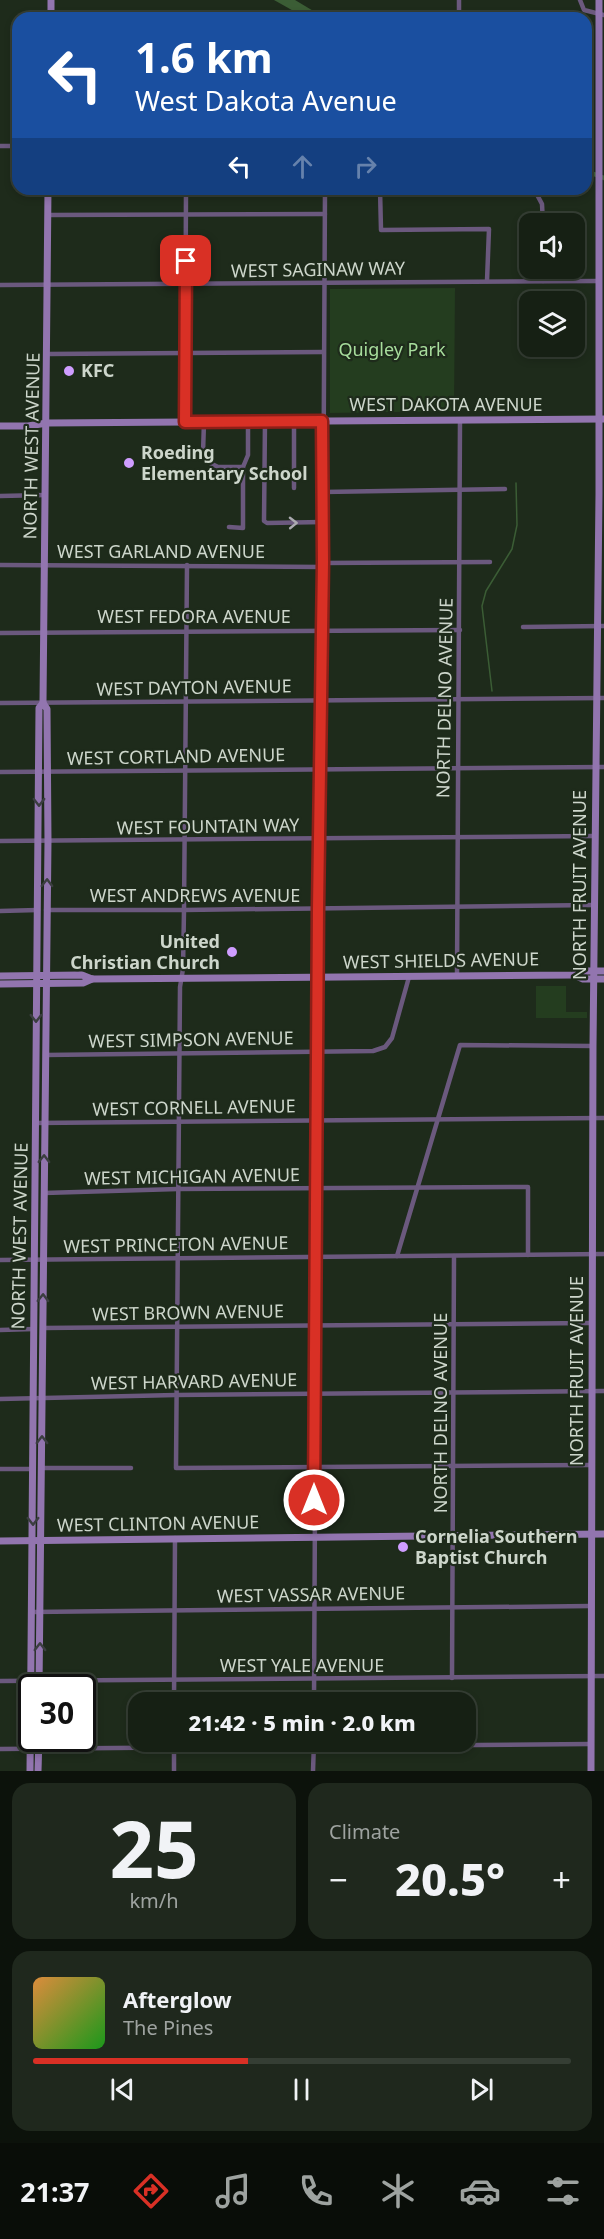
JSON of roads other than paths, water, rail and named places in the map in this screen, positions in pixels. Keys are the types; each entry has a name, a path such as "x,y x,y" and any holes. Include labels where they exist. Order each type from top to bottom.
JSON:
{"main road":[{"name":"NORTH FRUIT AVENUE","path":"591,1771 595,767 600,698 601,626 599,183 602,15 599,0"},
{"name":"NORTH WEST AVENUE","path":"39,1674 42,1468 34,1329 45,1123 48,841 39,708 43,703 45,632 48,195"},
{"name":"WEST DAKOTA AVENUE","path":"0,426 28,426 46,423 601,419"},
{"name":"NORTH WEST AVENUE","path":"40,1193 36,1123 37,975 39,841 43,772"},
{"name":"WEST SHIELDS AVENUE","path":"0,984 82,983 92,979 574,975 581,971 604,971"},
{"name":"WEST SHIELDS AVENUE","path":"0,976 82,975 92,979"},
{"name":"WEST SHIELDS AVENUE","path":"574,975 581,979 604,979"},
{"name":"NORTH WEST AVENUE","path":"31,1674 33,1469 43,1328 39,1260"},
{"name":"WEST CLINTON AVENUE","path":"0,1541 604,1534"},
{"name":"NORTH WEST AVENUE","path":"30,1771 34,1752"},
{"name":"NORTH WEST AVENUE","path":"35,1752 38,1771"}],"street":[{"path":"580,0 584,10 591,12"},
{"path":"185,422 186,195"},
{"path":"314,1692 325,195"},
{"path":"380,195 381,230 489,229 488,281"},
{"path":"537,195 542,204 542,213"},
{"path":"48,216 325,214"},
{"name":"WEST SAGINAW WAY","path":"0,285 599,281"},
{"path":"48,354 323,352"},
{"name":"NORTH DELNO AVENUE","path":"457,976 460,420"},
{"path":"265,421 264,521 267,523 323,522"},
{"path":"204,422 203,453 206,461 218,467 243,467"},
{"path":"229,527 243,528 243,467 248,455 248,422"},
{"path":"294,422 294,488"},
{"path":"323,492 505,489"},
{"path":"0,496 45,495"},
{"name":"WEST GARLAND AVENUE","path":"0,565 263,566 490,562"},
{"path":"187,565 184,910 179,1053 176,1468 592,1465"},
{"path":"523,627 601,626"},
{"name":"WEST FEDORA AVENUE","path":"0,633 460,630"},
{"name":"WEST DAYTON AVENUE","path":"0,703 600,698"},
{"name":"WEST CORTLAND AVENUE","path":"0,772 604,767"},
{"name":"WEST FOUNTAIN WAY","path":"0,841 596,836"},
{"name":"WEST ANDREWS AVENUE","path":"46,910 595,905"},
{"path":"0,911 38,910"},
{"name":"WEST SIMPSON AVENUE","path":"45,1055 372,1051 384,1047 392,1038 409,977"},
{"path":"397,1256 460,1045 593,1046"},
{"name":"WEST CORNELL AVENUE","path":"36,1123 604,1118"},
{"name":"WEST MICHIGAN AVENUE","path":"40,1193 178,1189 528,1187 528,1255"},
{"name":"WEST PRINCETON AVENUE","path":"0,1260 604,1254"},
{"name":"NORTH DELNO AVENUE","path":"452,1678 454,1256"},
{"name":"WEST BROWN AVENUE","path":"0,1330 177,1326 592,1323"},
{"name":"WEST HARVARD AVENUE","path":"0,1399 604,1391"},
{"path":"42,1468 131,1468"},
{"path":"0,1469 33,1469"},
{"path":"174,1692 176,1538"},
{"name":"WEST VASSAR AVENUE","path":"32,1612 591,1606"},
{"name":"WEST YALE AVENUE","path":"96,1682 604,1676"},
{"name":"WEST YALE AVENUE","path":"0,1681 18,1681"},
{"path":"476,1744 591,1744"},
{"path":"96,1749 128,1748"},
{"path":"0,1749 18,1749"},
{"path":"174,1752 174,1771"},
{"path":"313,1771 314,1752"}],"waterway":[{"path":"592,173 604,178"},
{"path":"492,691 482,606 486,591 512,549 517,525 516,483"}],"place":[{"name":"KFC","path":"69,371"},
{"name":"Roeding Elementary School","path":"129,463"},
{"name":"United Christian Church","path":"232,952"},
{"name":"Cornelia Southern Baptist Church","path":"403,1547"}],"park label":[{"name":"Quigley Park","path":"392,350"}]}
